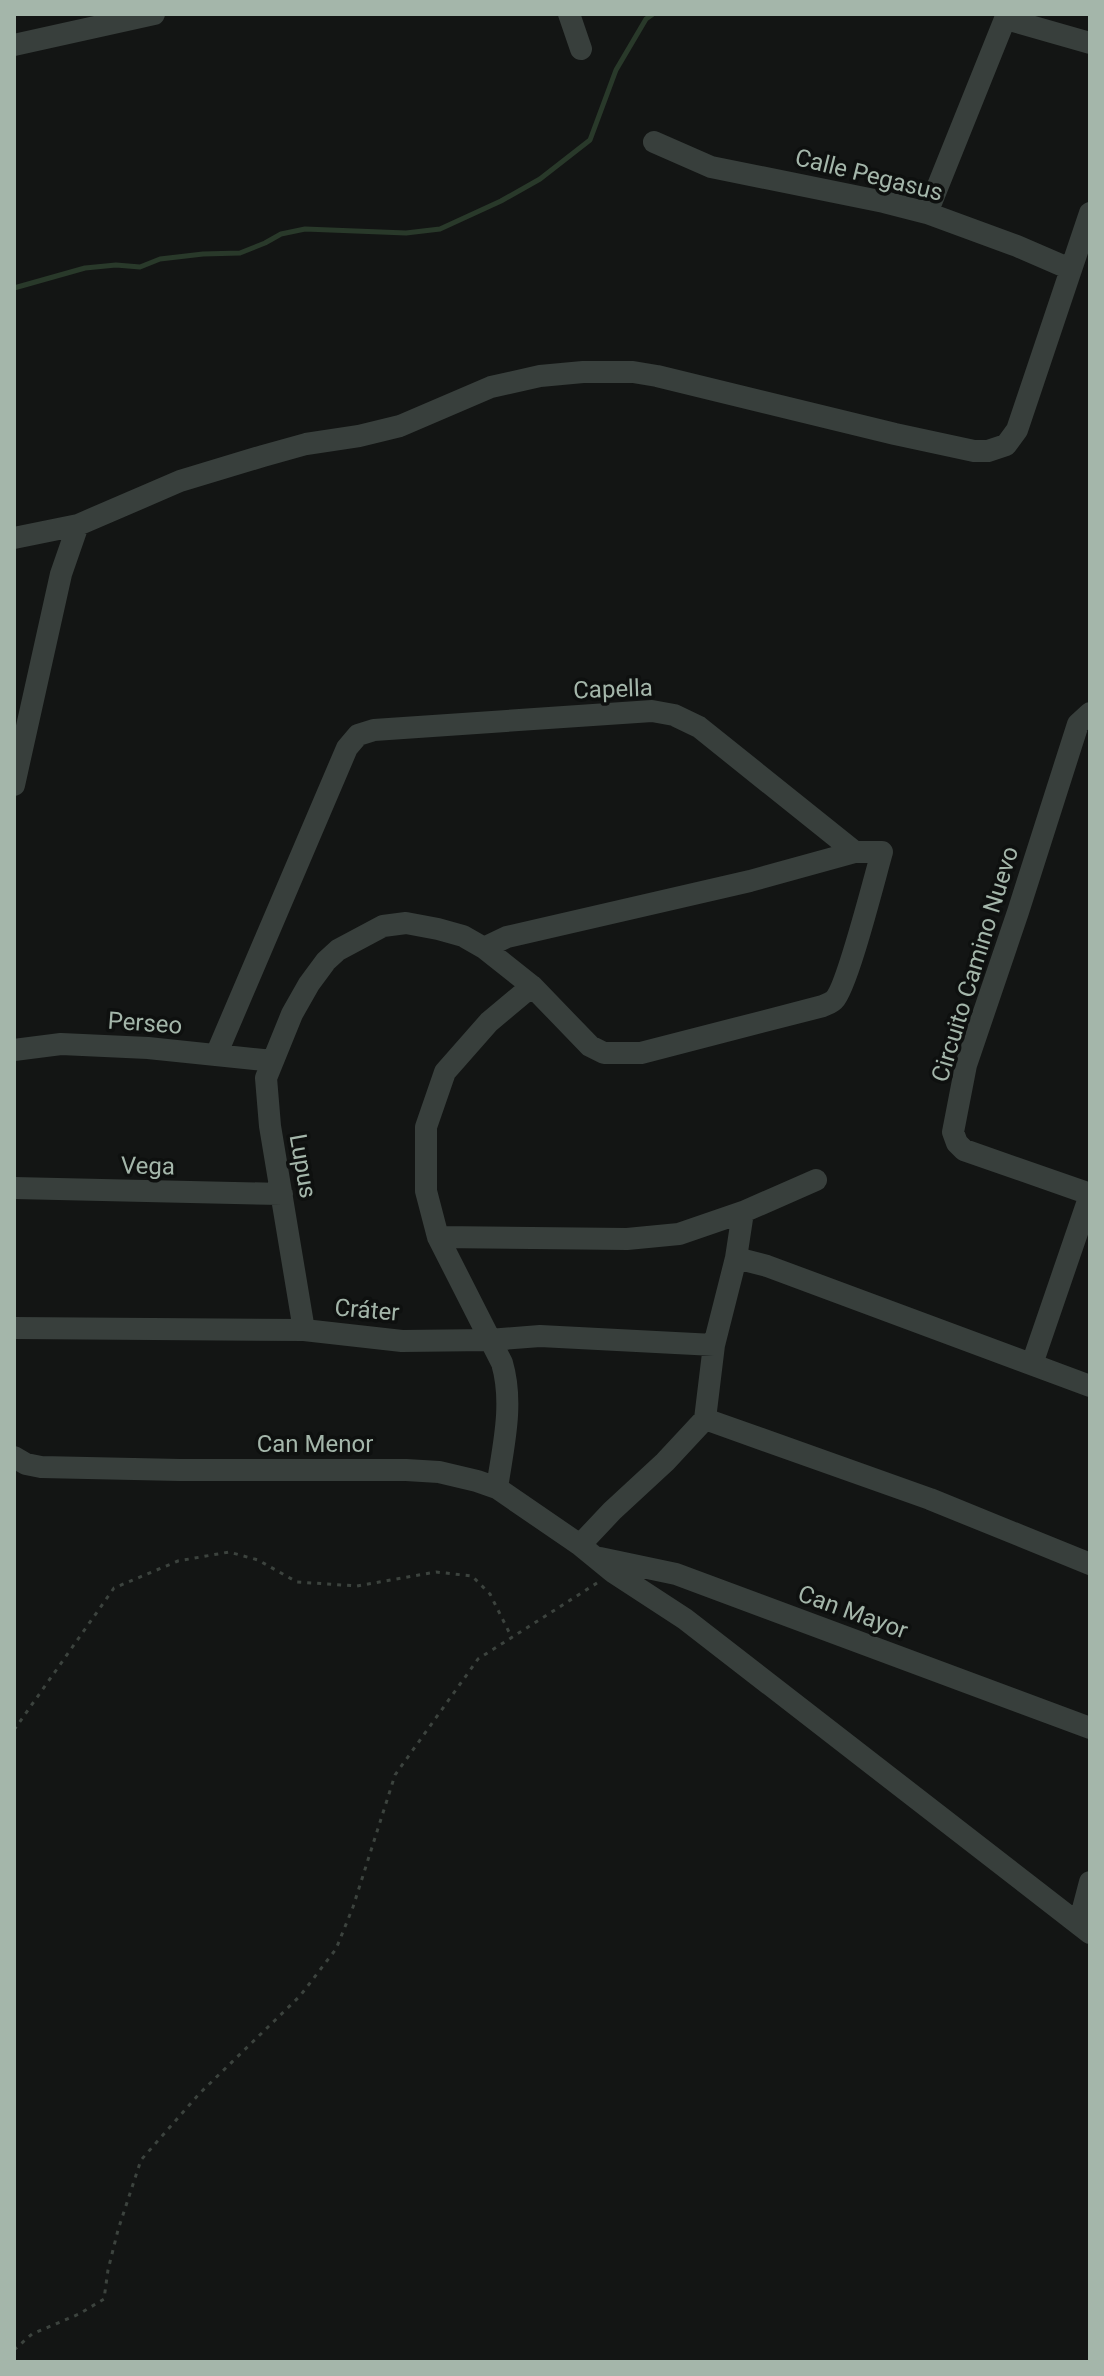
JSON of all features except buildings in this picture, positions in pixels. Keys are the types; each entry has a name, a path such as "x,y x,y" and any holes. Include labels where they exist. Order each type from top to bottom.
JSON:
{"street":[{"path":"14,45 154,14"},
{"path":"569,14 581,49"},
{"path":"927,213 1006,17 1090,43"},
{"name":"Calle Pegasus","path":"654,142 711,167 927,213 1070,269"},
{"path":"14,538 78,525 180,481 249,460 306,444 400,426 491,387 540,376 583,372 633,372 657,376 895,434 974,451 988,451 1006,445 1017,430 1090,213"},
{"path":"14,785 61,574 78,525"},
{"name":"Capella","path":"216,1055 347,748 358,735 374,730 652,711 674,715 699,727 855,852 882,852 840,990 834,1000 823,1006 641,1053 620,1055 604,1053 590,1046 532,986"},
{"name":"Circuito Camino Nuevo","path":"1088,714 1078,724 966,1065 953,1132 964,1150 1090,1195"},
{"path":"484,948 507,937 750,881 855,852"},
{"name":"Lupus","path":"304,1330 270,1126 266,1078 292,1014 309,984 338,950 383,926 406,923 463,936 484,948 532,986"},
{"path":"497,1488 508,1408 508,1384 502,1363 438,1237 426,1191 426,1127 445,1072 489,1022 532,986"},
{"name":"Perseo","path":"14,1050 61,1044 148,1048 273,1061"},
{"path":"438,1237 627,1239 679,1234 743,1212 816,1180"},
{"name":"Vega","path":"14,1188 282,1194"},
{"path":"1032,1364 1090,1195"},
{"path":"588,1551 612,1511 665,1462 705,1419 714,1345 736,1258 743,1212"},
{"path":"736,1258 767,1266 1090,1386"},
{"name":"Cráter","path":"14,1328 304,1330 402,1341 540,1336 714,1345"},
{"path":"705,1419 930,1499 1090,1564"},
{"name":"Can Menor","path":"14,1457 41,1467 439,1472 497,1488 613,1572 685,1619 1085,1929"},
{"name":"Can Mayor","path":"588,1551 676,1574 1090,1728"},
{"path":"1085,1929 1090,1882"}],"path":[{"path":"14,1730 114,1588 178,1561 229,1552 258,1560 297,1582 357,1586 436,1572 472,1576 490,1594 512,1638"},
{"path":"14,2350 32,2334 79,2314 104,2299 118,2230 141,2160 200,2093 300,1996 336,1949 353,1907 395,1775 478,1659 613,1572"}],"waterway":[{"path":"14,288 85,268 116,265 140,267 160,259 240,253 281,234 305,229 406,233 440,229 540,179 590,140 616,70 646,19 653,14"}]}
